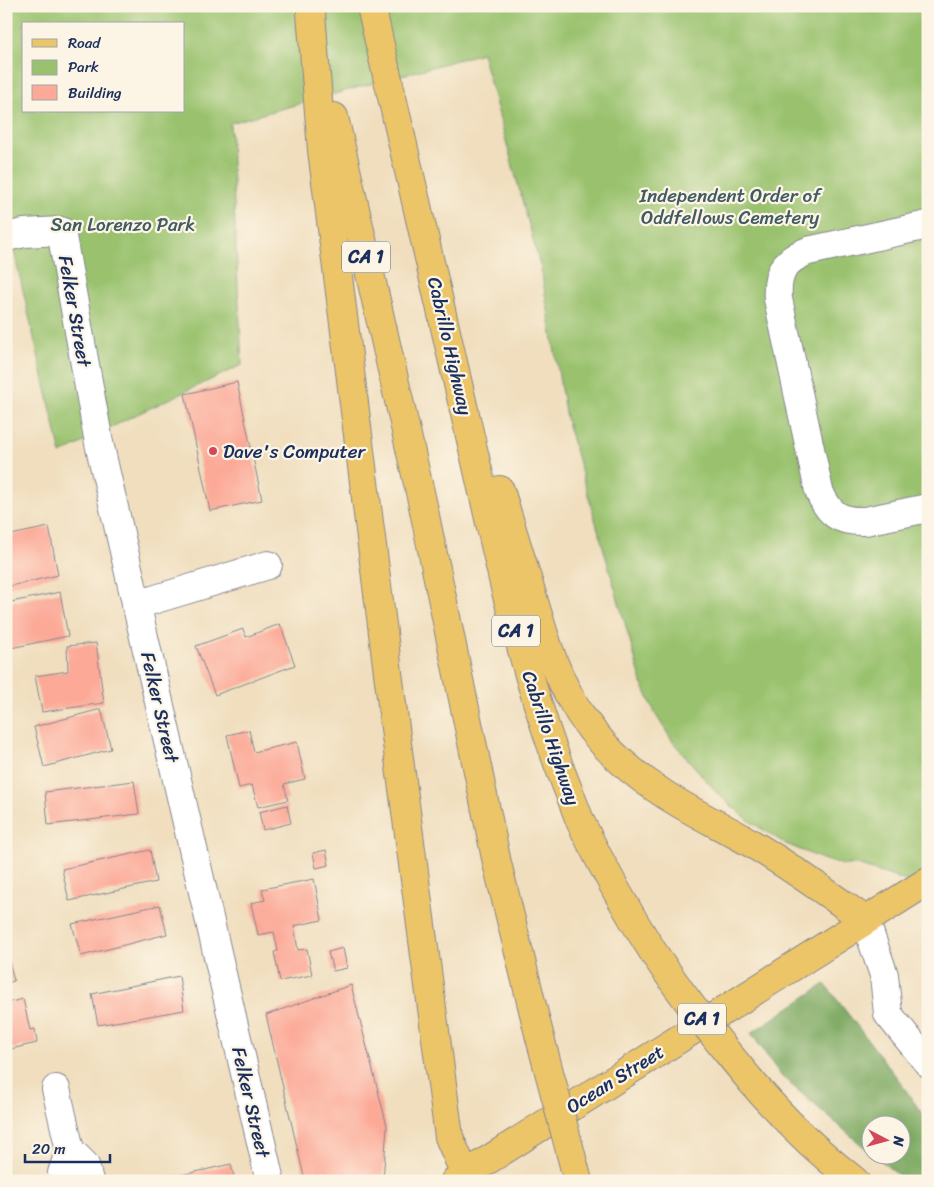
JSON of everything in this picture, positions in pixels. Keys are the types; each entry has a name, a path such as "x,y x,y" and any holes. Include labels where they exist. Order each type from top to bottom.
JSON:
{"main road":[{"name":"Cabrillo Highway","path":"371,6 505,588 538,704 557,762 581,822 607,874 655,956 702,1020 788,1123 834,1165 855,1181"},
{"path":"310,10 322,150 432,1013 449,1137 460,1178"},
{"name":"CA 1","path":"310,10 422,501 496,863 578,1181"},
{"path":"436,285 546,639 570,698 581,716 624,765 641,778 679,803 743,838 807,878 865,920"},
{"name":"Ocean Street","path":"460,1178 928,881"}],"street":[{"path":"928,225 808,251 790,260 783,268 777,288 818,490 823,501 837,516 846,520 856,521 865,521 928,508"},
{"name":"Felker Street","path":"6,237 24,232 61,231 98,443 270,1181"},
{"path":"136,605 268,566"},
{"path":"865,920 884,975 888,1014 928,1063"},
{"path":"56,1089 70,1150 62,1173 64,1181"},
{"path":"70,1150 85,1164 89,1181"}],"green space":[{"name":"Independent Order of Oddfellows Cemetery","path":"6,6 928,6 928,877 916,884 857,865 843,865 825,860 786,844 751,822 719,795 673,742 656,715 643,686 566,418 541,269 482,53 230,123 242,365 129,418 61,454 6,217"},
{"path":"825,984 898,1079 928,1122 928,1181 905,1181 885,1164 912,1164 912,1114 862,1114 862,1145 781,1076 751,1033"}],"building":[{"path":"237,382 262,500 210,511 185,394"},
{"path":"49,527 58,575 6,587 6,536"},
{"path":"60,592 68,636 6,649 6,603"},
{"path":"280,624 295,665 215,695 196,646 243,629 246,637"},
{"path":"96,643 104,703 42,712 35,676 68,671 67,646"},
{"path":"101,709 111,749 44,767 34,727"},
{"path":"249,730 254,752 297,742 305,779 284,784 288,800 258,807 252,785 239,788 227,735"},
{"path":"134,781 139,814 48,825 45,792"},
{"path":"287,805 291,823 263,830 259,812"},
{"path":"150,850 156,882 69,901 62,869"},
{"path":"326,850 329,865 316,868 313,853"},
{"path":"314,879 322,920 294,926 298,950 307,949 312,975 280,981 274,952 278,951 274,932 258,935 251,903 265,900 262,889"},
{"path":"160,905 167,934 81,956 72,924"},
{"path":"343,948 347,968 333,971 328,952"},
{"path":"6,949 14,981 6,983"},
{"path":"179,976 184,1010 98,1025 92,994"},
{"path":"351,985 387,1126 383,1181 305,1181 266,1015"},
{"path":"23,999 30,1030 35,1029 37,1043 6,1050 6,1003"},
{"path":"231,1164 235,1181 160,1181 160,1180"}],"place":[{"name":"Dave's Computer","path":"213,451"}],"park label":[{"name":"San Lorenzo Park","path":"123,224"}]}
